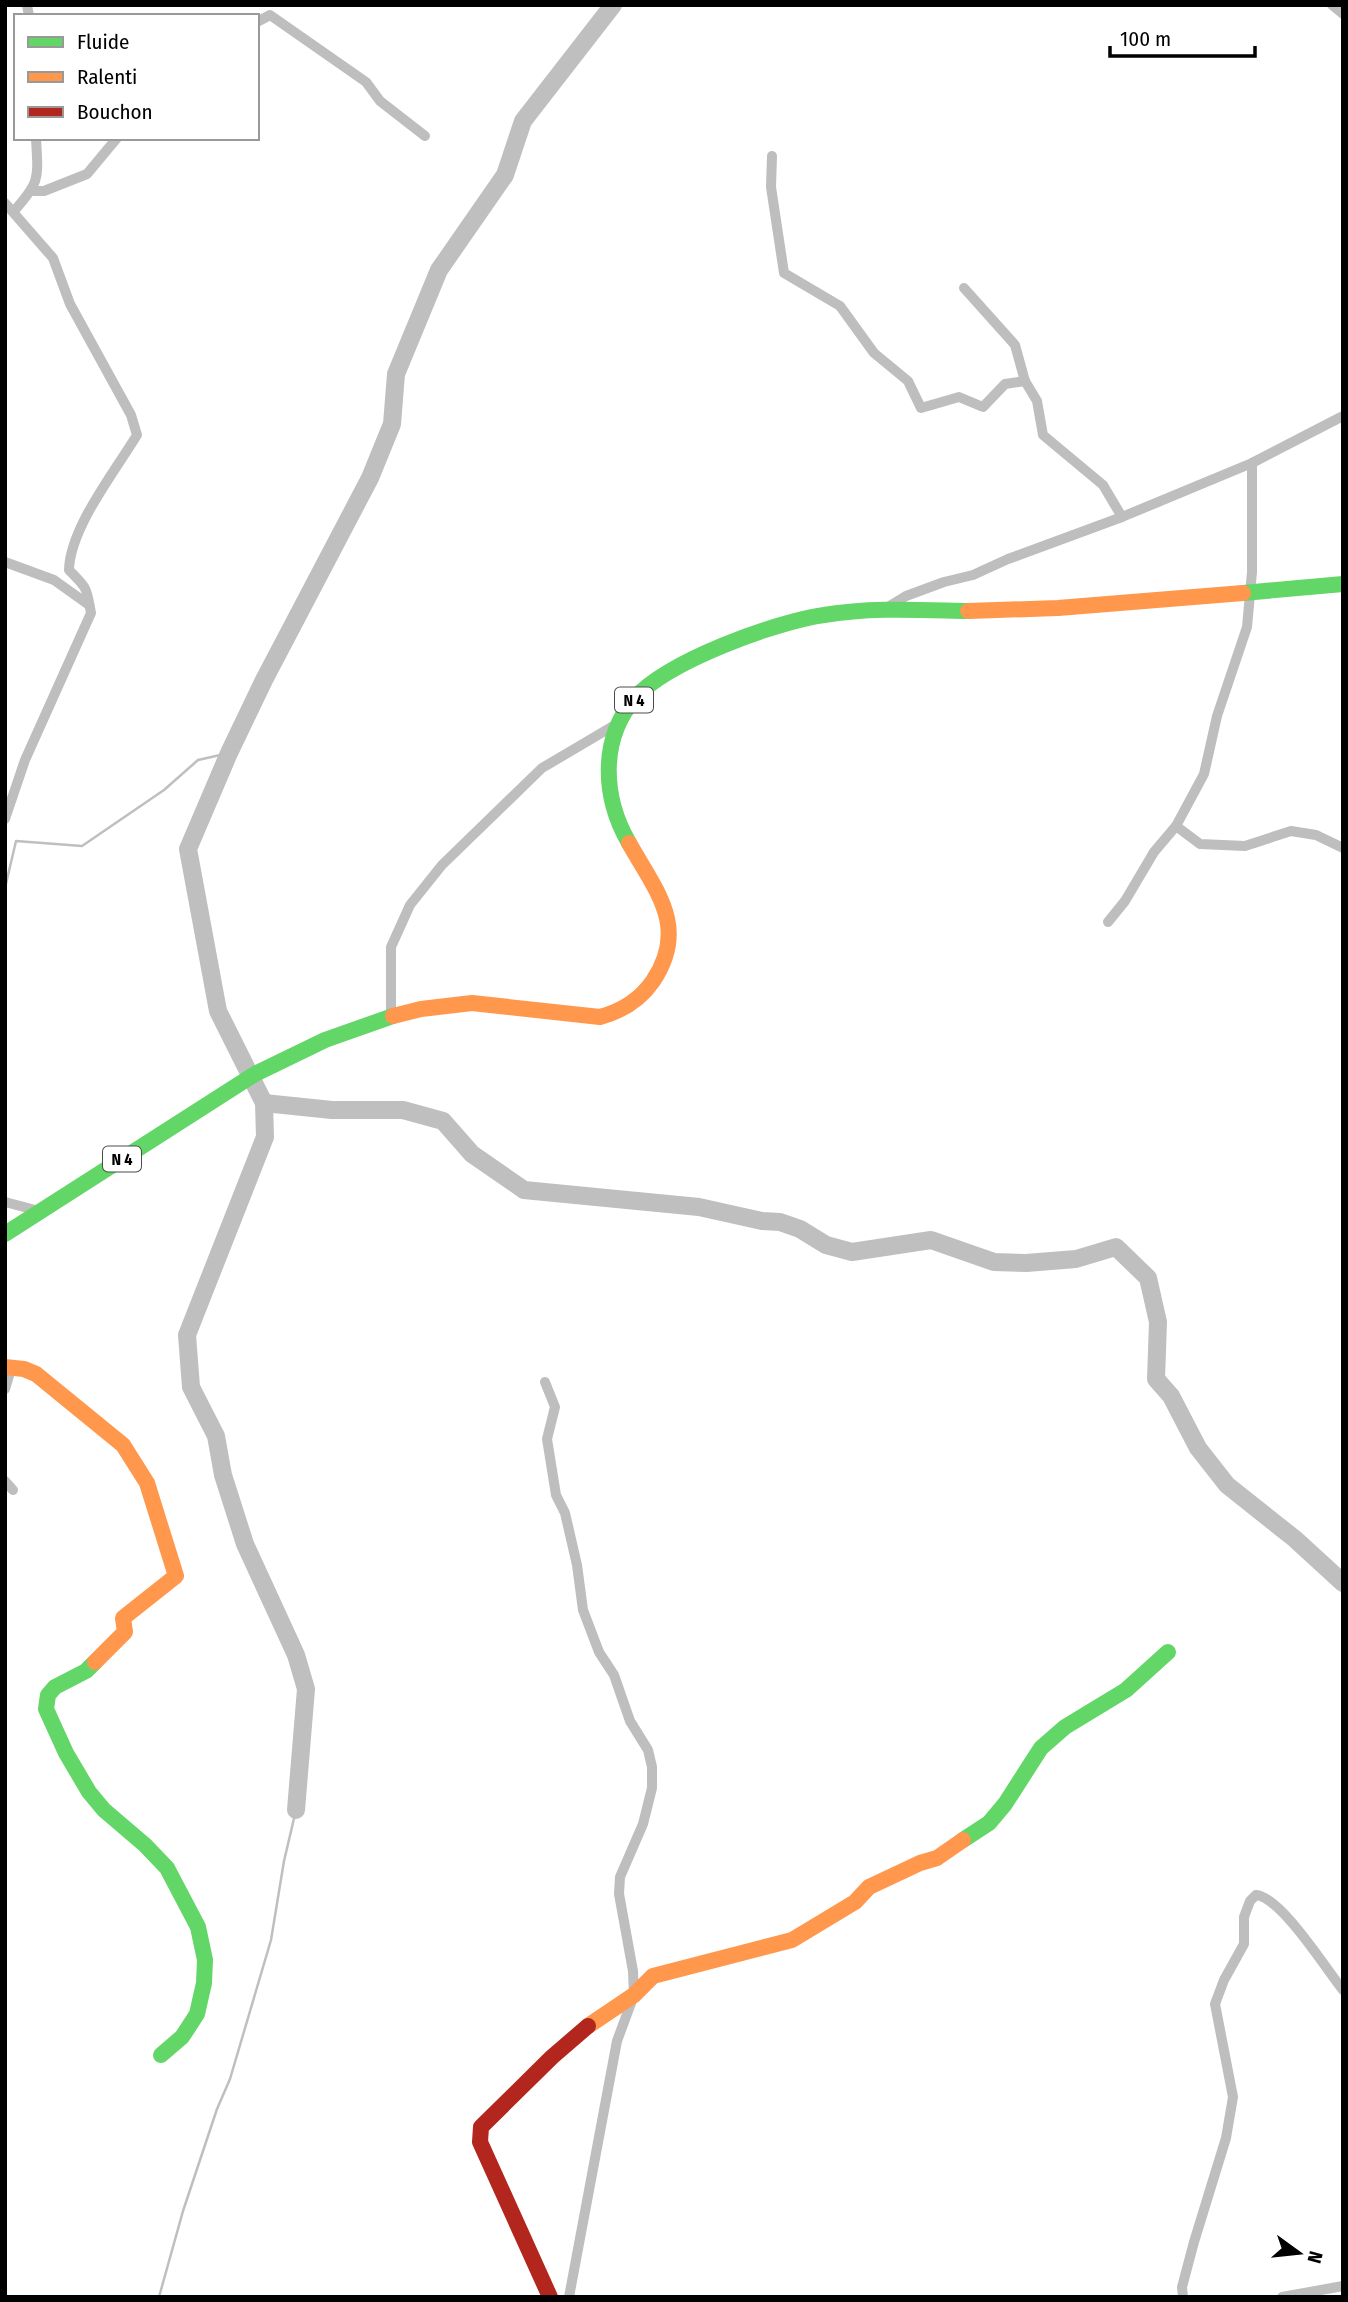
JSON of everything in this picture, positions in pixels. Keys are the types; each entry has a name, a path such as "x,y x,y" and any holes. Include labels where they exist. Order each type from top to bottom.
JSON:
{"street":[{"path":"1332,5 1343,14"},
{"path":"259,21 270,15 366,82 380,101 425,136"},
{"path":"32,191 37,169 36,140"},
{"path":"5,820 24,760 90,613 90,597 83,584 69,570 69,556 83,522 137,435 135,423 71,304 53,258 10,207 32,191 44,191 87,174 115,140"},
{"path":"772,156 771,187 784,273 840,306 874,353 908,381 921,408 959,397 983,407 1004,384 1025,381"},
{"path":"964,288 1015,345 1025,381 1037,401 1043,435 1103,485 1122,517"},
{"path":"882,610 906,596 973,575 1251,463 1343,416"},
{"path":"1108,922 1125,901 1154,852 1176,826 1204,774 1217,716 1247,627 1252,572 1251,463"},
{"path":"5,562 54,580 89,605"},
{"name":"N 4","path":"5,1234 255,1074 325,1040 391,1016 471,1003 600,1017 629,1006 654,981 668,951 668,917 659,889 625,836 613,807 607,777 609,758 620,722 629,706 647,687 737,639 823,615 882,610 1017,610 1343,584"},
{"path":"391,1016 391,947 410,905 442,865 542,768 620,722"},
{"path":"1176,826 1200,844 1245,846 1292,831 1316,835 1343,848"},
{"path":"5,1202 39,1211"},
{"path":"5,1389 8,1368 24,1369 36,1374 123,1445 147,1483 176,1576 122,1618 125,1632 86,1671 55,1687 48,1695 46,1709 66,1753 89,1792 104,1810 167,1868 198,1927 205,1960 204,1983 197,2014 182,2037 161,2055"},
{"path":"545,1382 555,1407 547,1439 556,1494 565,1513 577,1565 583,1610 599,1652 614,1675 630,1721 648,1750 652,1767 652,1788 643,1824 620,1877 619,1894 633,1972 634,1995 617,2041 569,2297"},
{"path":"550,2297 480,2142 481,2127 552,2057 594,2021 634,1995 653,1976 792,1940 855,1902 869,1888 920,1863 937,1858 989,1822 1005,1804 1041,1748 1065,1727 1126,1690 1168,1652"},
{"path":"1183,2297 1182,2287 1229,2124 1233,2097 1216,2004 1224,1980 1244,1944 1244,1917 1250,1901 1256,1895 1267,1898 1295,1924 1343,1990"},
{"path":"1282,2297 1343,2286"}],"waterway":[{"path":"296,1810 306,1689 296,1655 245,1544 223,1475 216,1436 191,1387 187,1335 265,1137 264,1103 218,1011 188,849 264,680 370,478 392,424 396,374 439,270 505,175 523,121 613,5"},
{"path":"5,888 16,841 82,846 164,790 198,760 229,753"},
{"path":"264,1103 332,1110 403,1110 443,1121 472,1154 524,1190 699,1207 762,1221 780,1222 800,1229 826,1245 852,1252 931,1240 994,1262 1026,1263 1076,1259 1116,1247 1148,1278 1158,1322 1156,1379 1171,1396 1198,1448 1227,1485 1295,1539 1343,1583"},
{"path":"159,2297 183,2211 217,2109 230,2079 271,1940 284,1861 296,1810"}],"traffic: fast":[{"path":"1243,593 1343,584"},
{"path":"629,843 620,826 610,788 610,750 623,714 635,698 651,684 672,670 723,645 803,619 842,612 878,610 968,611"},
{"path":"5,1234 255,1074 325,1040 393,1016"},
{"path":"963,1840 989,1823 1005,1804 1041,1748 1065,1727 1126,1690 1168,1652"},
{"path":"95,1662 86,1671 55,1687 48,1695 46,1709 66,1753 89,1792 104,1810 167,1868 198,1927 205,1960 204,1983 197,2014 182,2037 161,2055"}],"traffic: slow":[{"path":"968,611 1058,608 1243,593"},
{"path":"393,1016 421,1009 472,1003 600,1017 616,1012 636,999 648,988 663,962 668,943 668,926 658,894 629,843"},
{"path":"5,1367 24,1369 36,1374 123,1445 147,1483 176,1576 123,1618 125,1632 95,1662"},
{"path":"588,2026 634,1995 653,1976 792,1940 855,1902 869,1887 937,1858 963,1840"}],"traffic: jam":[{"path":"550,2297 480,2142 481,2127 552,2057 588,2026"}]}
